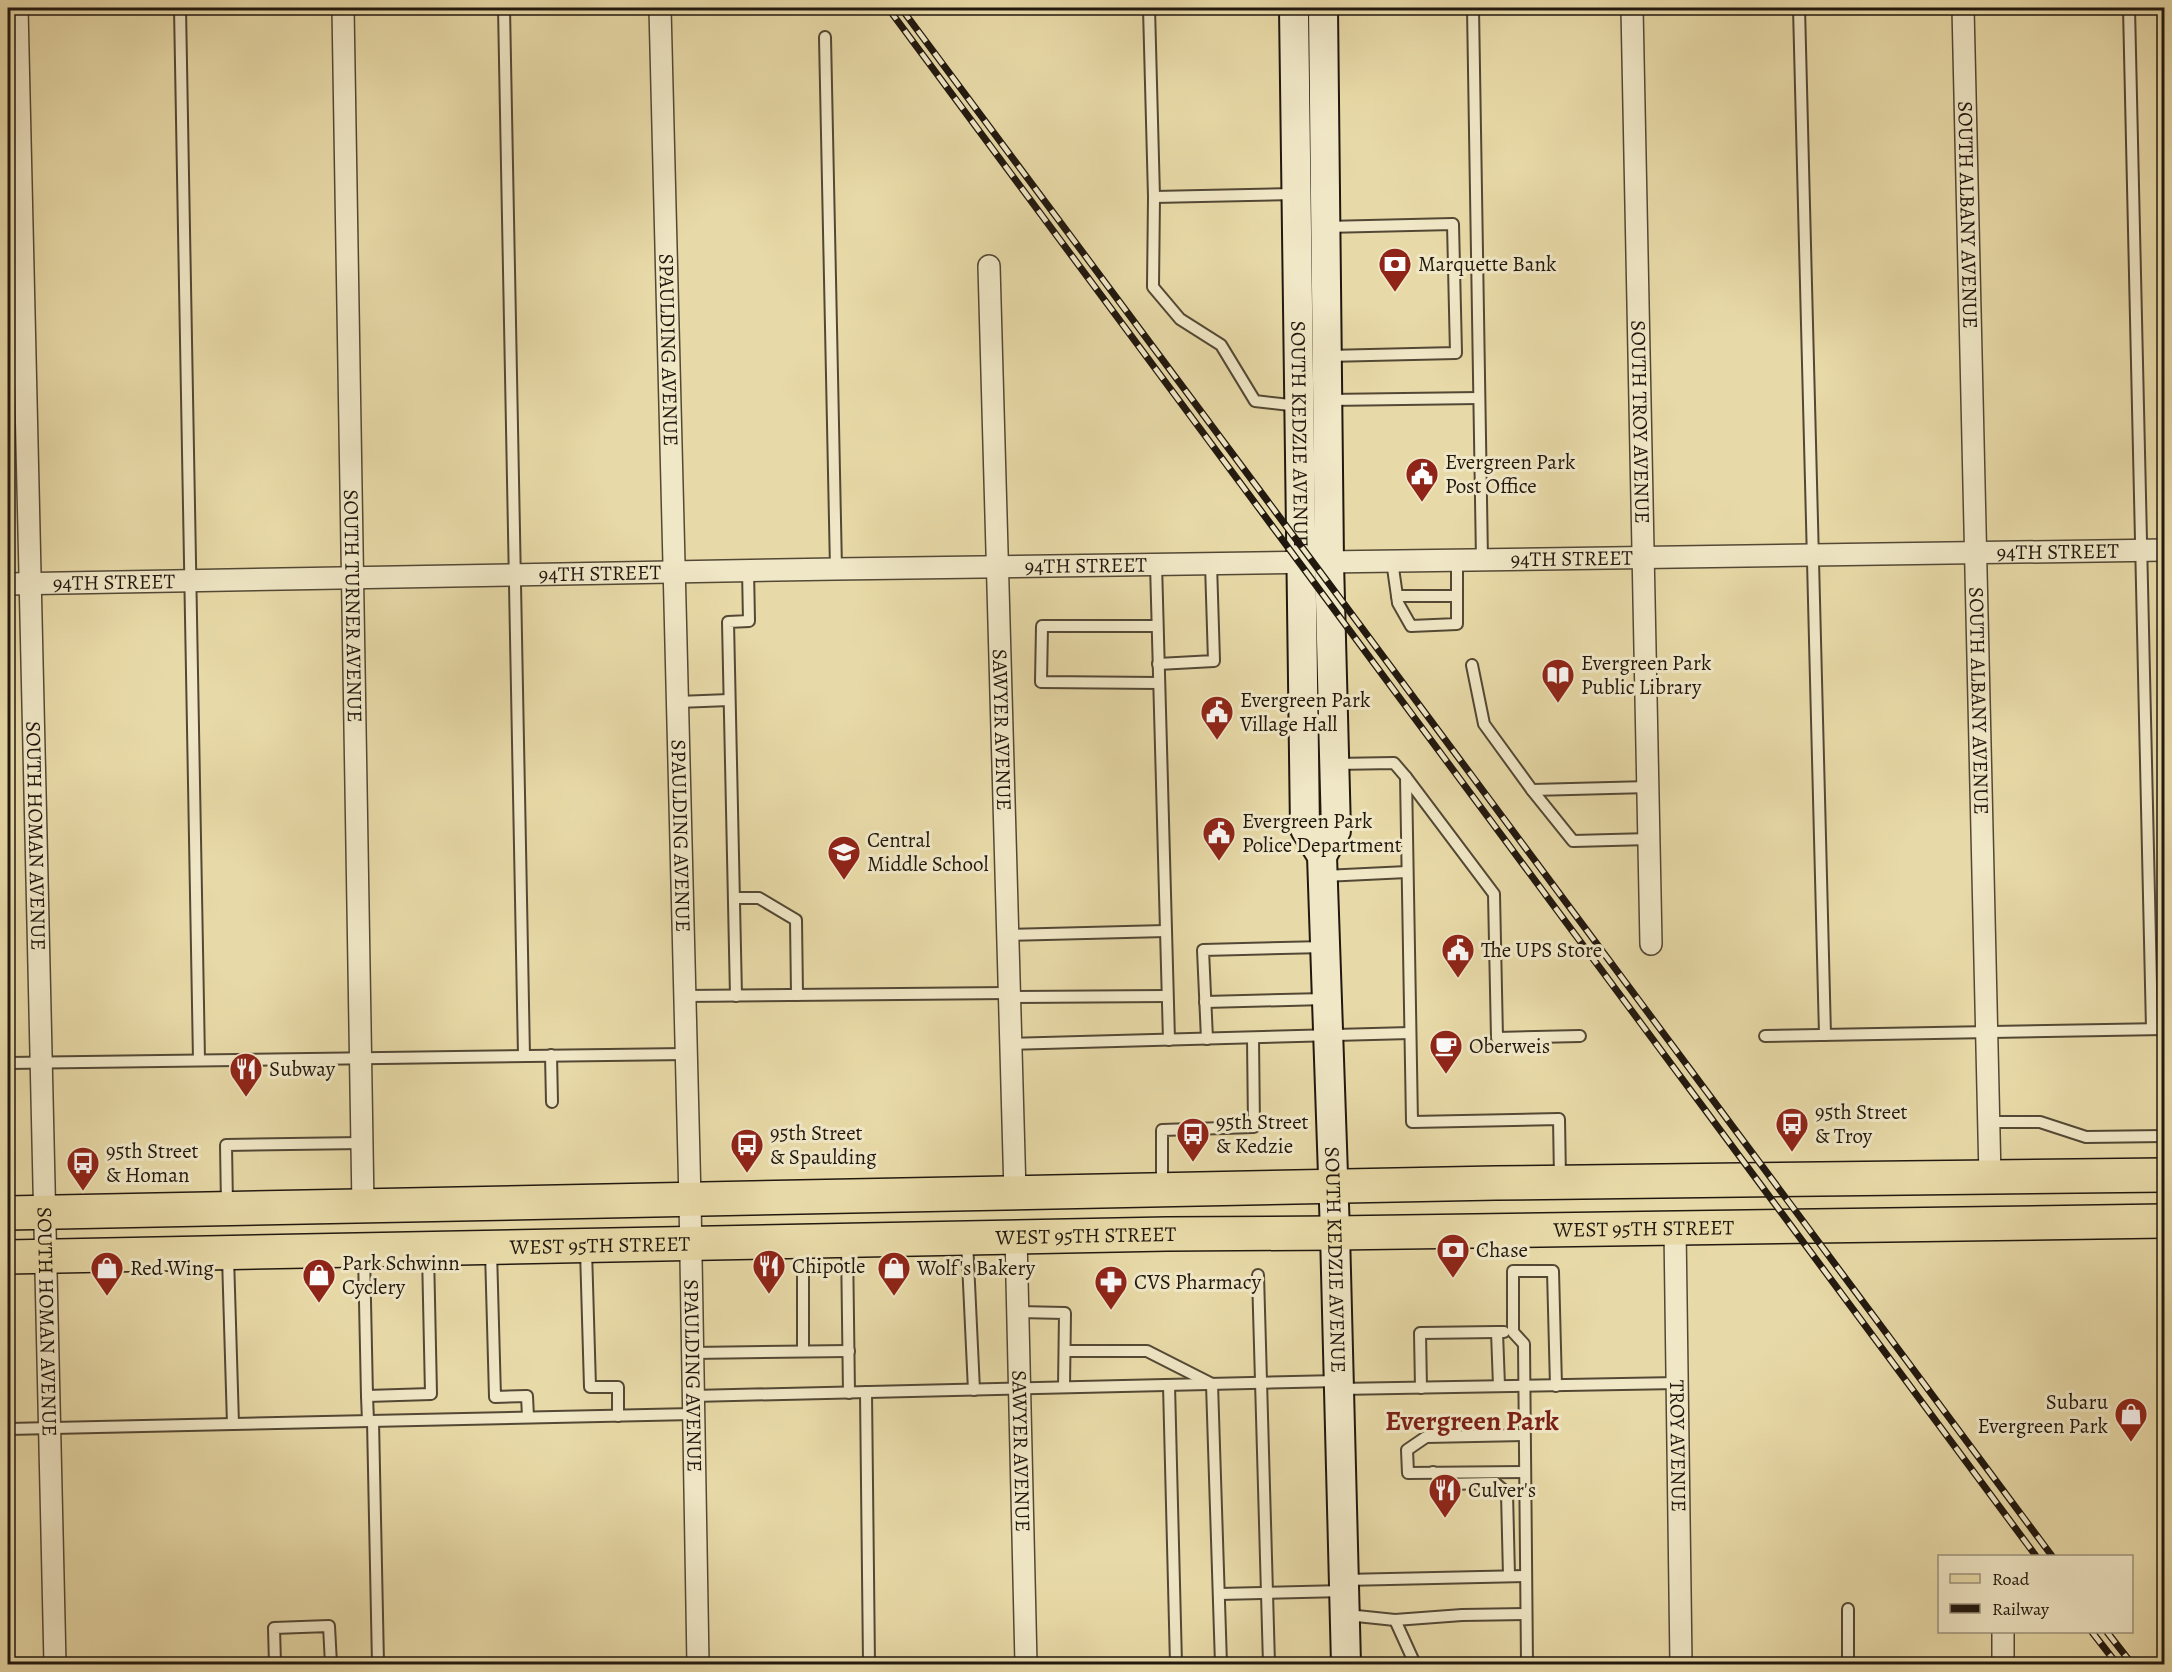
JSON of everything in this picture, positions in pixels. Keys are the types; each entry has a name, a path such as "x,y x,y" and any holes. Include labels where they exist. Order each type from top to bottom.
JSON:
{"main road":[{"name":"SOUTH KEDZIE AVENUE","path":"1294,8 1298,194 1329,562 1336,831 1322,866"},
{"name":"SOUTH KEDZIE AVENUE","path":"1323,8 1327,356 1314,403 1301,562 1305,829 1322,866 1326,947 1346,1665"},
{"path":"8,1213 1162,1190 2164,1175"},
{"name":"WEST 95TH STREET","path":"8,1257 1167,1234 2164,1221"}],"street":[{"name":"SOUTH HOMAN AVENUE","path":"17,8 55,1665"},
{"name":"SOUTH TURNER AVENUE","path":"343,8 363,1206"},
{"name":"SPAULDING AVENUE","path":"660,8 687,1054 698,1665"},
{"name":"SOUTH TROY AVENUE","path":"1632,8 1651,944"},
{"name":"SOUTH ALBANY AVENUE","path":"1964,8 1990,1177"},
{"name":"SAWYER AVENUE","path":"989,266 1016,1193"},
{"name":"94TH STREET","path":"8,584 748,570 2164,550"},
{"name":"TROY AVENUE","path":"1675,1228 1681,1665"},
{"name":"SAWYER AVENUE","path":"1016,1237 1026,1665"},
{"path":"2003,1633 2003,1665"}],"lane":[{"path":"180,8 199,1060"},
{"path":"504,8 524,1056"},
{"path":"1149,8 1154,197 1153,287 1180,319 1221,345 1255,401 1314,403 1479,398"},
{"path":"1473,8 1482,560"},
{"path":"1799,8 1824,1035"},
{"path":"2129,8 2152,1029"},
{"path":"825,37 836,569"},
{"path":"1154,197 1298,194"},
{"path":"1326,227 1454,224 1456,353 1327,356"},
{"path":"1392,561 1398,603 1411,626 1457,624 1457,560"},
{"path":"1156,564 1168,1040"},
{"path":"1158,664 1214,661 1211,564"},
{"path":"735,996 728,622 749,621 748,570"},
{"path":"1396,596 1457,596"},
{"path":"1157,626 1042,626 1041,682 1159,683"},
{"path":"1472,665 1484,724 1532,790 1573,840 1650,839"},
{"path":"678,702 729,700"},
{"path":"1335,764 1394,763 1494,894 1497,1038 1580,1036"},
{"path":"1406,777 1412,1122 1559,1119 1560,1183"},
{"path":"1532,790 1649,787"},
{"path":"1322,866 1407,872"},
{"path":"734,898 759,898 796,920 798,995"},
{"path":"1008,935 1166,931"},
{"path":"1207,1039 1203,950 1326,947"},
{"path":"685,996 1167,996"},
{"path":"1205,1002 1328,999"},
{"path":"1766,1036 2164,1029"},
{"path":"1011,1044 1410,1033"},
{"path":"1162,1190 1162,1130 1254,1127 1253,1038"},
{"path":"8,1063 687,1054"},
{"path":"551,1055 552,1102"},
{"path":"1988,1122 2040,1122 2086,1137 2164,1136"},
{"path":"227,1209 226,1144 362,1143"},
{"path":"966,1238 974,1390"},
{"path":"847,1241 849,1393"},
{"path":"803,1242 803,1351"},
{"path":"586,1246 590,1387 618,1387 618,1416"},
{"path":"491,1248 495,1396 527,1396 528,1417"},
{"path":"367,1396 431,1394 428,1250"},
{"path":"364,1251 367,1396 370,1421 378,1665"},
{"path":"228,1253 233,1424"},
{"path":"1527,1665 1524,1344 1513,1332 1513,1271 1552,1271 1556,1386"},
{"path":"1257,1275 1269,1665"},
{"path":"1018,1312 1065,1313 1064,1387"},
{"path":"1497,1332 1498,1386"},
{"path":"1421,1388 1420,1333 1513,1332"},
{"path":"692,1353 849,1351"},
{"path":"1065,1351 1147,1351 1212,1384"},
{"path":"8,1430 618,1416 693,1405 866,1392 1260,1383 1421,1388 1678,1383"},
{"path":"1212,1384 1221,1665"},
{"path":"1169,1385 1176,1665"},
{"path":"866,1392 869,1665"},
{"path":"1524,1435 1426,1437 1407,1450 1408,1473 1525,1472"},
{"path":"1433,1472 1445,1484 1495,1483 1507,1493 1509,1576"},
{"path":"1219,1594 1344,1596 1509,1576 1526,1576"},
{"path":"1344,1596 1395,1620 1462,1615 1526,1614"},
{"path":"1848,1609 1848,1665"},
{"path":"1395,1620 1415,1665"},
{"path":"275,1665 274,1628 329,1626 330,1665"}],"railway":[{"path":"888,8 2035,1555"},
{"path":"901,8 2051,1555"},
{"path":"2093,1633 2117,1664"},
{"path":"2108,1633 2132,1664"}],"place":[{"name":"Marquette Bank","path":"1395,293"},
{"name":"Evergreen Park Post Office","path":"1422,503"},
{"name":"Evergreen Park Public Library","path":"1558,704"},
{"name":"Evergreen Park Village Hall","path":"1217,741"},
{"name":"Evergreen Park Police Department","path":"1219,862"},
{"name":"Central Middle School","path":"844,881"},
{"name":"The UPS Store","path":"1458,979"},
{"name":"Oberweis","path":"1446,1075"},
{"name":"Subway","path":"246,1098"},
{"name":"95th Street & Troy","path":"1792,1153"},
{"name":"95th Street & Kedzie","path":"1193,1163"},
{"name":"95th Street & Spaulding","path":"747,1174"},
{"name":"95th Street & Homan","path":"83,1192"},
{"name":"Chase","path":"1453,1279"},
{"name":"Chipotle","path":"769,1295"},
{"name":"Red Wing","path":"107,1297"},
{"name":"Wolf's Bakery","path":"894,1297"},
{"name":"Park Schwinn Cyclery","path":"319,1304"},
{"name":"CVS Pharmacy","path":"1111,1311"},
{"name":"Subaru Evergreen Park","path":"2131,1443"},
{"name":"Culver's","path":"1445,1519"}],"district":[{"name":"Evergreen Park","path":"1472,1421"}]}
